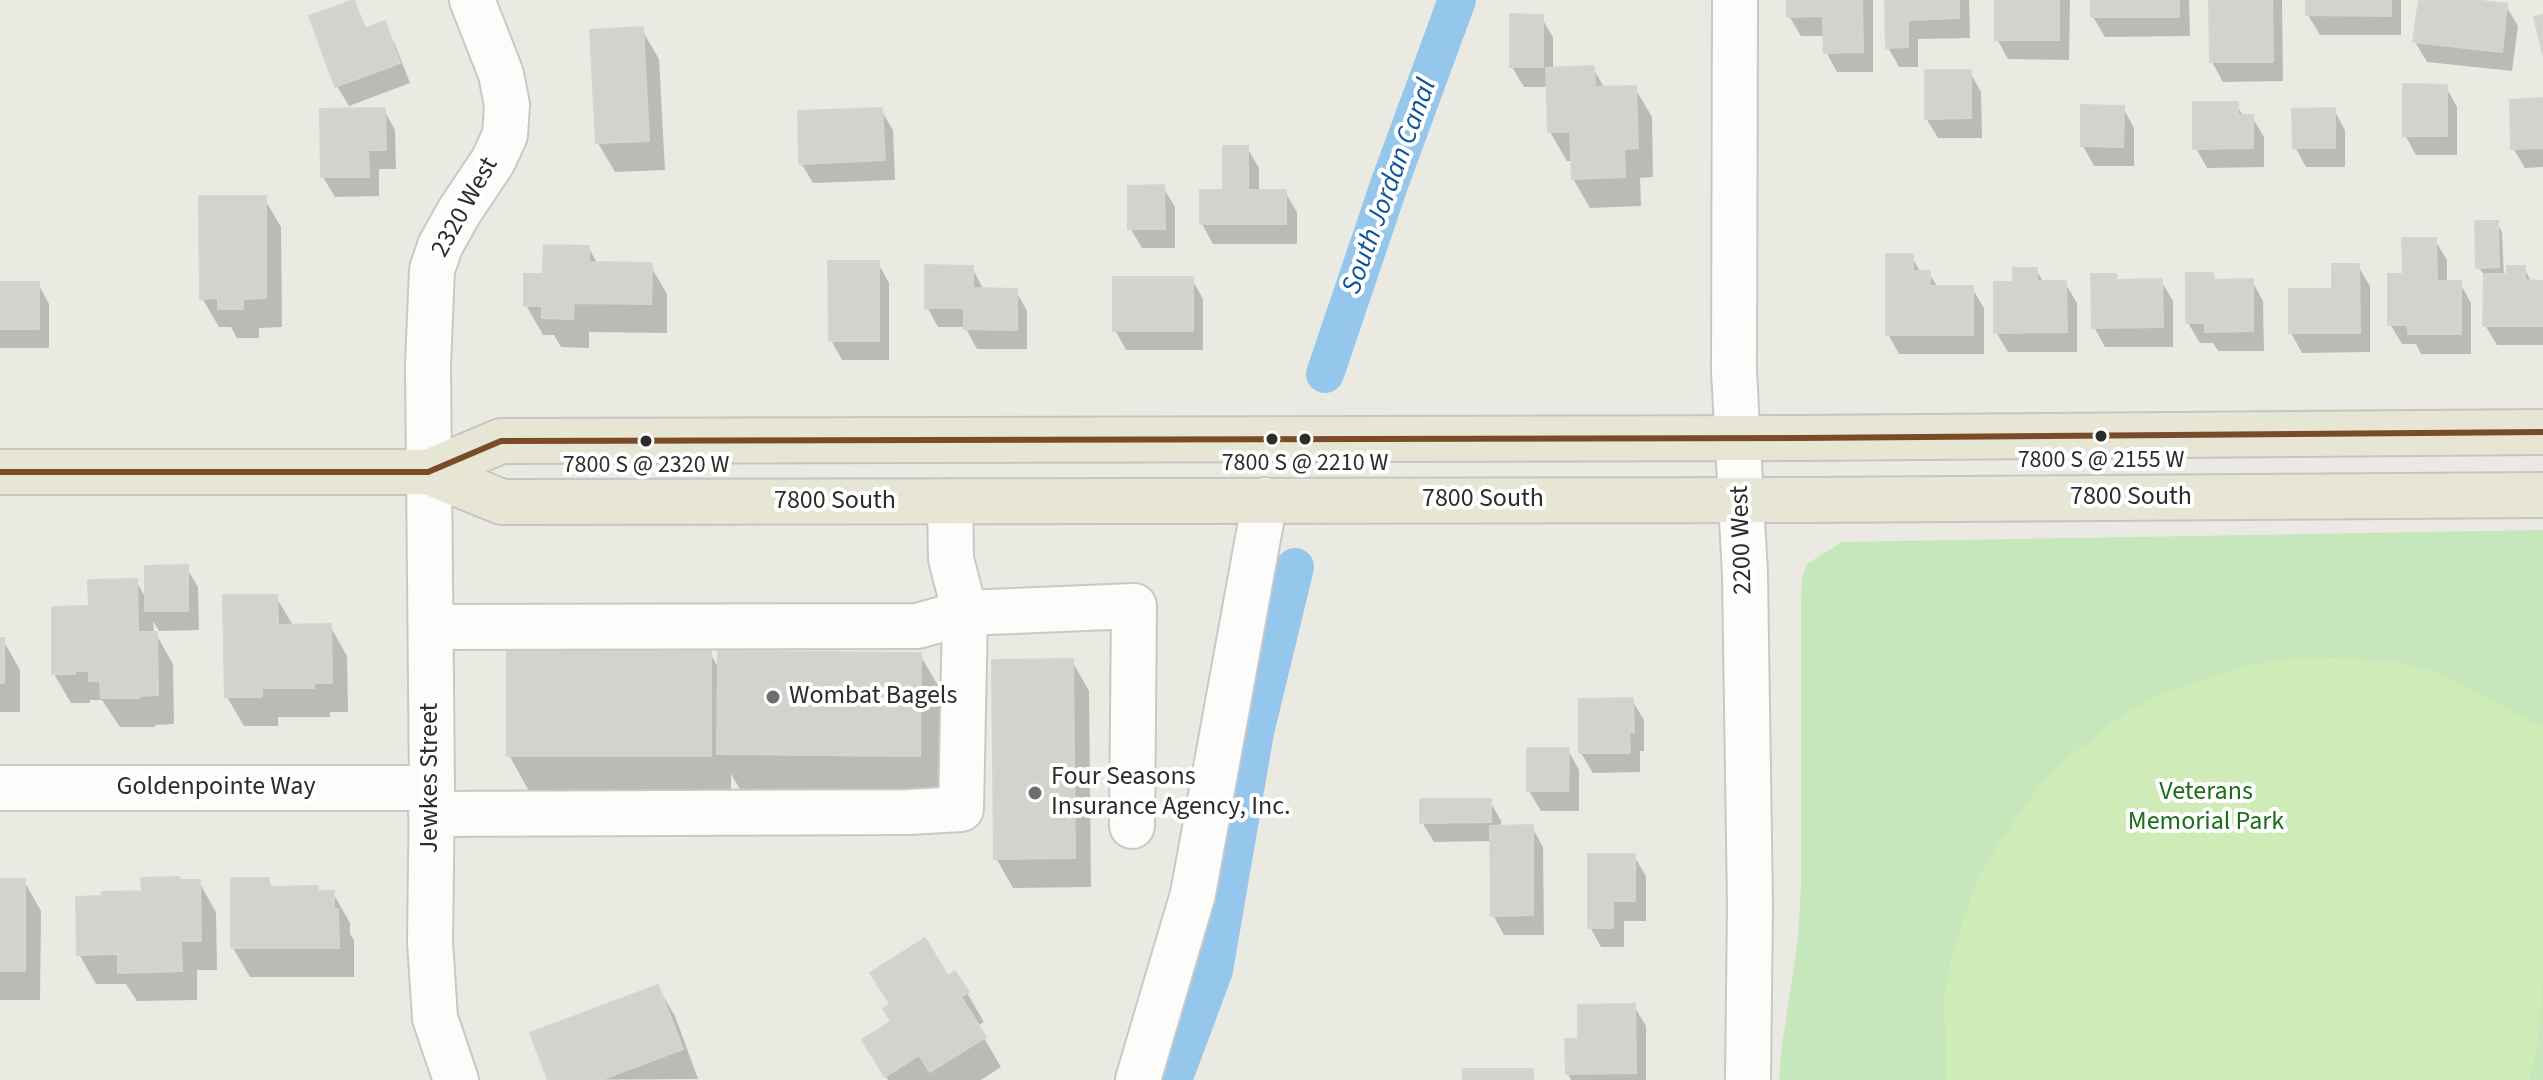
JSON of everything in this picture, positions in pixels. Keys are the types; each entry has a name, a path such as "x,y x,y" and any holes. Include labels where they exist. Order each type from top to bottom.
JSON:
{"main road":[{"name":"7800 South","path":"428,472 501,441 1738,438 2543,432"},
{"name":"7800 South","path":"0,472 428,472 502,502 2543,495"}],"street":[{"name":"2320 West","path":"428,472 432,270 440,246 493,161 505,135 507,105 501,74 472,0"},
{"name":"2200 West","path":"1735,0 1734,371 1741,500 1750,905 1748,1080"},
{"name":"Jewkes Street","path":"428,472 432,801 430,942 435,1018 456,1080"},
{"path":"1138,1080 1193,894 1265,500"},
{"path":"950,502 951,559 965,613"},
{"path":"431,627 917,626 965,613 1134,606 1132,826"},
{"name":"Goldenpointe Way","path":"0,788 892,812 961,809 965,613"}],"green space":[{"name":"Veterans Memorial Park","path":"2543,530 2543,1080 1779,1080 1798,939 1801,887 1801,600 1802,579 1807,564 1842,542"},
{"path":"2297,657 2408,664 2446,676 2543,728 2543,976 2540,1030 2530,1080 1947,1080 1944,1001 1951,960 1979,875 2029,800 2058,765 2127,712 2165,692 2245,666"}],"building":[{"path":"354,0 365,29 385,21 400,63 335,87 309,16"},
{"path":"1787,0 1862,0 1863,52 1824,53 1823,16 1787,17"},
{"path":"1885,0 1959,0 1959,18 1908,20 1908,47 1886,48"},
{"path":"1995,0 2059,0 2059,40 1995,40"},
{"path":"2091,0 2179,0 2179,17 2091,17"},
{"path":"2209,0 2272,0 2273,62 2210,62"},
{"path":"2306,0 2391,0 2391,16 2306,15"},
{"path":"2419,0 2473,0 2507,4 2502,52 2413,42"},
{"path":"1510,14 1543,15 1543,67 1510,67"},
{"path":"2543,15 2543,55 2534,17"},
{"path":"643,27 649,141 596,143 590,30"},
{"path":"1594,66 1595,87 1636,86 1638,148 1624,149 1625,177 1572,179 1570,132 1548,132 1546,68"},
{"path":"1925,70 1971,70 1971,118 1925,119"},
{"path":"2403,84 2447,85 2447,136 2403,136"},
{"path":"2543,98 2543,148 2511,149 2510,100"},
{"path":"2193,102 2238,102 2238,115 2253,115 2253,148 2193,149"},
{"path":"2081,105 2124,106 2123,147 2081,146"},
{"path":"385,108 386,150 368,150 369,177 321,177 320,109"},
{"path":"882,108 885,160 799,164 798,111"},
{"path":"2335,108 2335,148 2293,148 2292,109"},
{"path":"1223,146 1248,146 1248,190 1286,190 1286,224 1200,224 1200,190 1223,190"},
{"path":"1164,185 1165,229 1128,229 1128,186"},
{"path":"199,196 266,196 266,298 243,299 243,309 218,309 218,298 200,299"},
{"path":"2475,221 2498,221 2499,267 2476,268"},
{"path":"2402,238 2436,238 2437,281 2461,281 2461,334 2408,334 2408,325 2388,325 2388,274 2403,274"},
{"path":"544,245 589,246 589,262 652,263 651,304 574,303 573,319 542,318 542,306 524,306 524,274 543,274"},
{"path":"1886,254 1913,254 1913,271 1930,271 1930,286 1973,286 1973,335 1886,335"},
{"path":"828,261 879,261 879,341 829,341"},
{"path":"2332,264 2359,264 2360,333 2289,333 2289,289 2332,289"},
{"path":"925,265 973,266 973,288 1017,289 1017,330 964,329 964,308 925,308"},
{"path":"2507,266 2525,266 2525,280 2543,281 2543,326 2483,326 2484,274 2507,274"},
{"path":"2013,268 2037,268 2037,281 2066,281 2067,332 1994,333 1994,282 2013,282"},
{"path":"2186,273 2213,273 2214,280 2253,279 2253,331 2205,332 2205,323 2186,323"},
{"path":"2091,274 2116,274 2117,280 2162,279 2163,327 2092,328"},
{"path":"1113,277 1193,277 1193,331 1113,331"},
{"path":"0,282 39,282 39,329 0,329"},
{"path":"188,565 188,611 145,611 145,566"},
{"path":"137,579 138,632 157,632 158,695 101,698 100,681 89,681 89,671 52,674 52,607 89,606 88,580"},
{"path":"223,595 277,595 278,625 331,624 332,683 314,683 314,688 262,688 262,697 225,697"},
{"path":"0,638 4,638 4,683 0,683"},
{"path":"507,651 711,651 711,756 507,756"},
{"path":"718,651 921,653 920,756 717,754"},
{"path":"1073,659 1075,858 994,859 992,660"},
{"path":"1633,698 1634,732 1629,732 1630,753 1579,753 1579,699"},
{"path":"1527,748 1569,748 1568,791 1527,791"},
{"path":"1420,799 1491,799 1491,822 1420,823"},
{"path":"1533,825 1533,915 1491,916 1490,826"},
{"path":"1588,854 1635,854 1635,901 1613,901 1613,928 1588,928"},
{"path":"179,877 179,880 200,880 201,941 181,941 182,971 118,973 118,954 77,955 76,897 102,896 102,892 142,891 141,878"},
{"path":"231,878 269,878 269,887 318,886 318,891 334,891 334,909 338,909 339,948 231,948"},
{"path":"0,879 25,879 25,971 0,971"},
{"path":"925,938 948,976 955,971 969,992 961,997 986,1037 930,1072 919,1055 885,1077 862,1040 891,1021 883,1009 890,1004 870,973"},
{"path":"658,985 683,1049 600,1080 548,1080 530,1033"},
{"path":"1635,1004 1636,1073 1566,1074 1565,1039 1578,1039 1578,1005"},
{"path":"1463,1069 1533,1069 1533,1080 1463,1080"}],"waterway":[{"name":"South Jordan Canal","path":"1325,374 1390,182 1457,0"},
{"name":"South Jordan Canal","path":"1173,1080 1214,970 1255,732 1295,567"}],"transit line":[{"path":"0,472 428,472 501,441 1799,438 2543,432"}],"place":[{"name":"7800 S @ 2155 W","path":"2101,436"},
{"name":"7800 S @ 2210 W","path":"1305,439"},
{"name":"7800 S @ 2320 W","path":"646,441"},
{"name":"Wombat Bagels","path":"773,697"},
{"name":"Four Seasons Insurance Agency, Inc.","path":"1035,793"}]}
